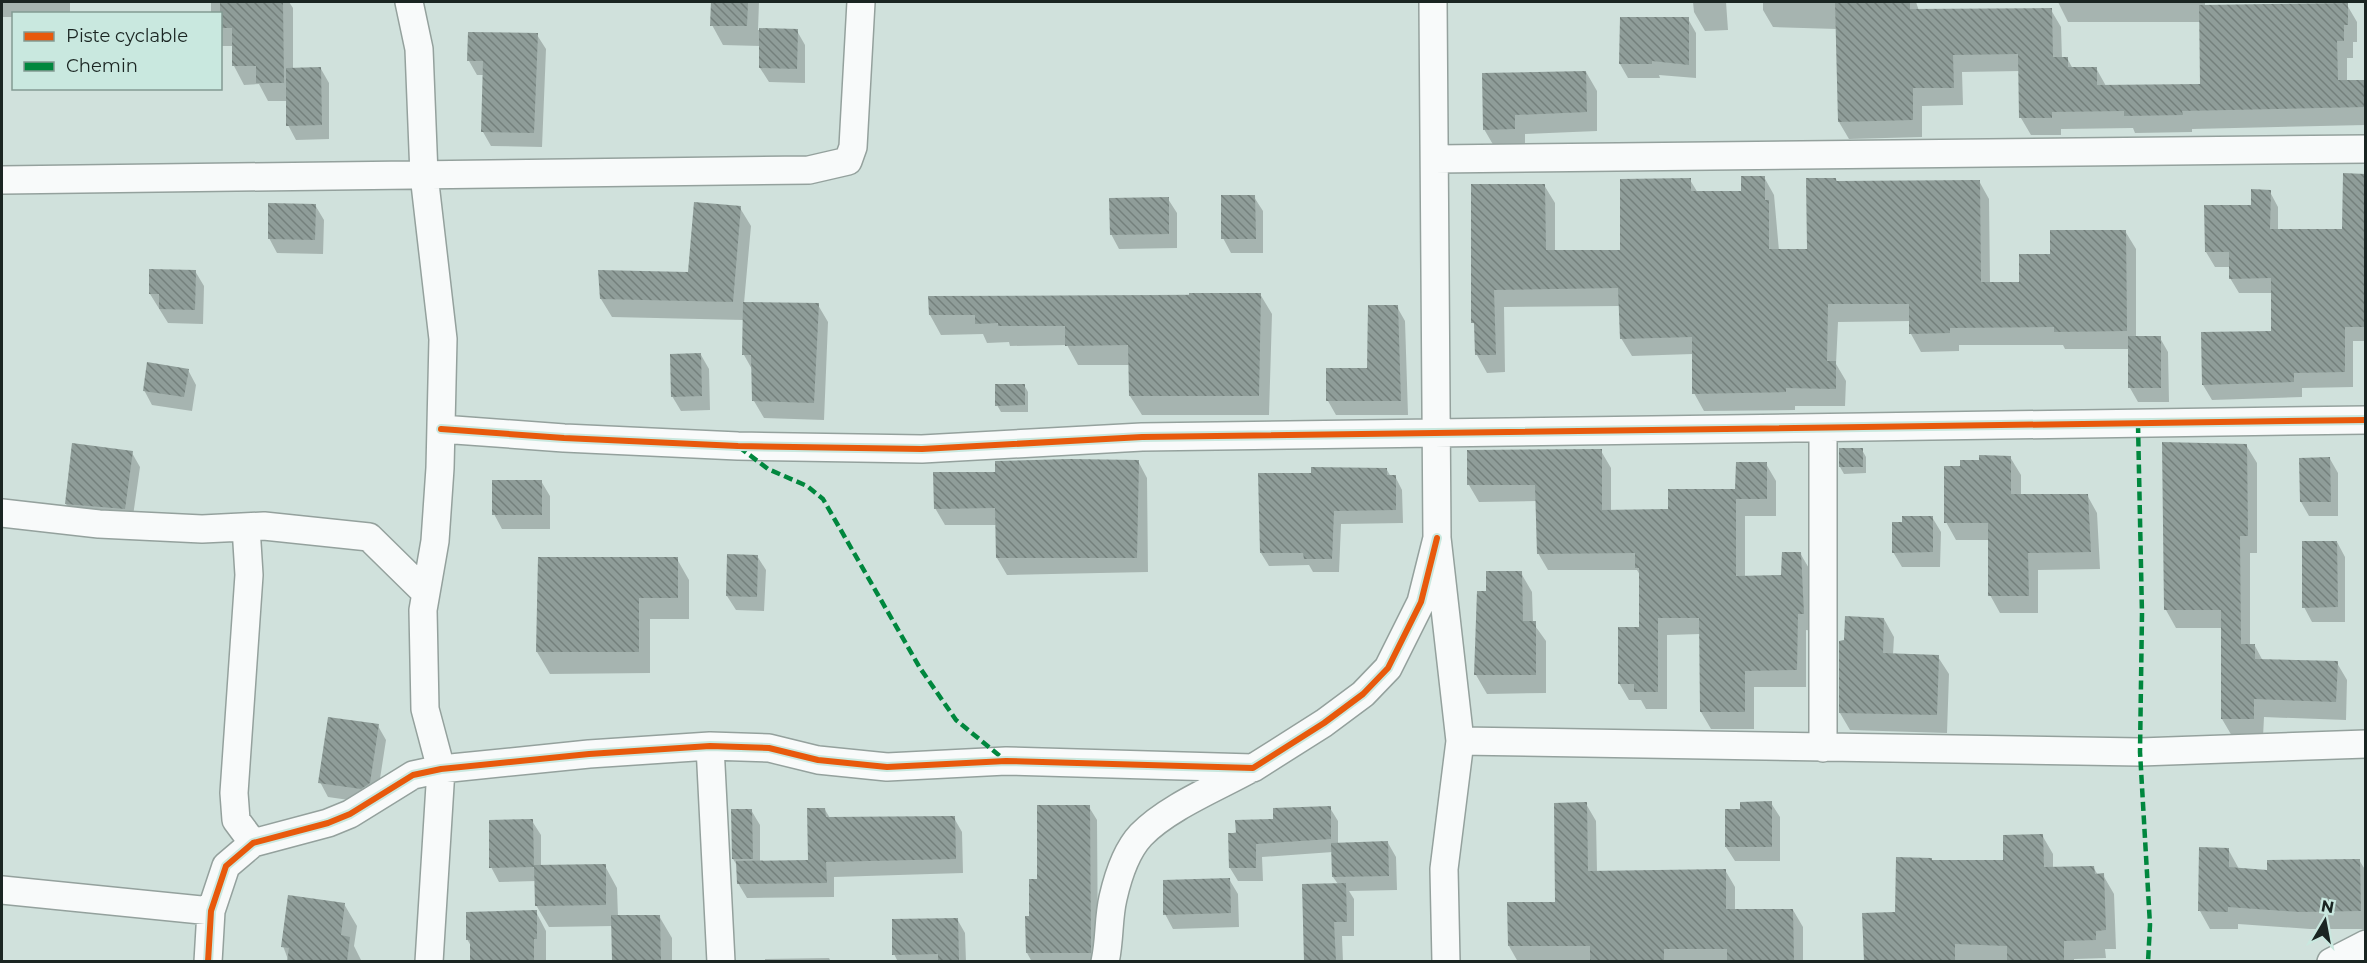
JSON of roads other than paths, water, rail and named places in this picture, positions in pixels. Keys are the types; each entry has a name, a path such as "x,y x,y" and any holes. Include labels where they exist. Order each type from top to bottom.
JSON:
{"street":[{"path":"409,2 419,49 424,175 443,339 435,542 425,592 423,656 425,709 441,769 429,962"},
{"path":"2,180 809,170 848,160 853,147 861,2"},
{"path":"1433,2 1437,538 1460,741 1444,869 1447,961"},
{"path":"1435,159 2366,149"},
{"path":"441,429 726,446 922,449 1142,437 2366,420"},
{"path":"1823,429 1823,748"},
{"path":"2,513 99,524 202,529 246,527 369,537 425,592"},
{"path":"246,527 249,575 234,793 236,820 253,843"},
{"path":"1105,962 1113,900 1128,854 1141,835 1165,817 1253,768 1324,723 1363,694 1388,668 1421,602 1437,538"},
{"path":"1460,741 2140,752 2366,744"},
{"path":"208,962 211,911 226,866 253,843 328,823 350,814 413,775 441,769 589,754 710,746 769,748 818,760 887,767 1006,762 1253,768"},
{"path":"710,746 721,962"},
{"path":"2,890 211,911"},
{"path":"2331,962 2366,944"}]}
